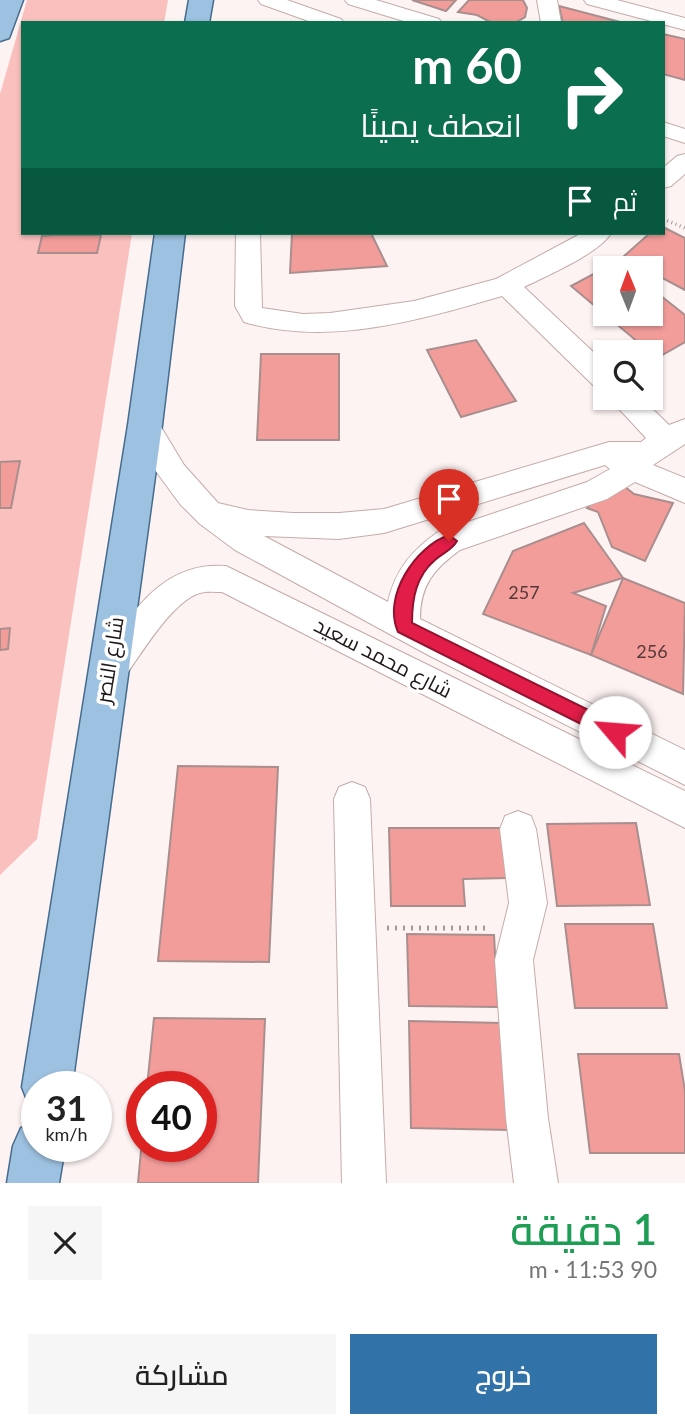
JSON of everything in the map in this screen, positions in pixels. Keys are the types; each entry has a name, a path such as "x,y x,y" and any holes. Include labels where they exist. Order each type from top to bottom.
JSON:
{"main road":[{"path":"0,33 11,0"},
{"path":"197,21 201,0"},
{"name":"شارع النصر","path":"49,1071 145,425 170,235"},
{"path":"33,1183 36,1162"}],"street":[{"path":"268,0 324,21"},
{"path":"355,0 425,21"},
{"path":"547,0 551,21"},
{"path":"594,0 685,24"},
{"path":"665,130 685,136"},
{"path":"665,155 685,161"},
{"path":"665,179 685,161"},
{"path":"248,235 248,306 253,315 294,323 372,318 427,307 508,285 571,252 595,235"},
{"path":"508,285 593,368"},
{"path":"628,410 647,449 685,491"},
{"name":"شارع محمد سعيد","path":"145,425 161,456 182,486 210,514 244,540 404,626 685,768"},
{"path":"210,514 248,522 293,526 339,526 384,521 647,449"},
{"path":"404,626 404,600 412,576 428,556 449,541 597,491 647,449"},
{"name":"شارع محمد سعيد","path":"107,674 170,594 201,579 226,579 685,810"},
{"path":"352,799 364,1183"},
{"path":"518,829 528,903 514,960 527,1118 536,1183"}],"path":[{"path":"665,220 685,228"},
{"path":"356,928 497,928 514,960"}],"shaded area":[{"path":"27,0 168,0 164,21 21,21 21,235 132,235 37,839 0,875 0,94"}],"building":[{"path":"412,0 456,0 446,11"},
{"path":"469,0 523,0 527,8 525,17 518,21 488,21 477,15 458,12"},
{"path":"559,6 616,21 563,21"},
{"path":"665,34 685,39 685,80 665,75"},
{"path":"665,228 685,238 685,290 663,278 663,256 624,256 648,235 665,235"},
{"path":"101,235 97,253 38,253 42,236"},
{"path":"292,235 372,235 387,266 290,273"},
{"path":"593,274 593,304 571,286"},
{"path":"663,298 685,315 685,342 663,355 663,340 636,340 619,326 663,326"},
{"path":"476,340 516,401 461,417 427,350"},
{"path":"261,354 339,354 339,440 257,440"},
{"path":"20,461 11,508 0,508 0,462"},
{"path":"624,486 634,494 673,503 645,561 612,547 598,512 587,508 598,496"},
{"path":"584,523 623,578 573,593 606,606 591,655 483,614 513,551"},
{"path":"623,578 685,603 683,694 591,655"},
{"path":"10,628 8,649 0,650 0,629"},
{"path":"178,766 278,767 269,962 158,961"},
{"path":"636,823 650,905 557,906 547,824"},
{"path":"389,828 510,828 515,878 463,879 465,906 391,906"},
{"path":"565,924 653,924 667,1008 575,1008"},
{"path":"407,934 494,935 498,1007 409,1006"},
{"path":"154,1018 265,1019 258,1183 138,1183 140,1162 217,1162 217,1071 149,1071"},
{"path":"409,1021 503,1023 509,1130 411,1128"},
{"path":"578,1054 679,1054 685,1091 685,1153 590,1153"}],"route":[{"path":"449,541 428,556 412,576 404,600 404,626 615,732"}]}
